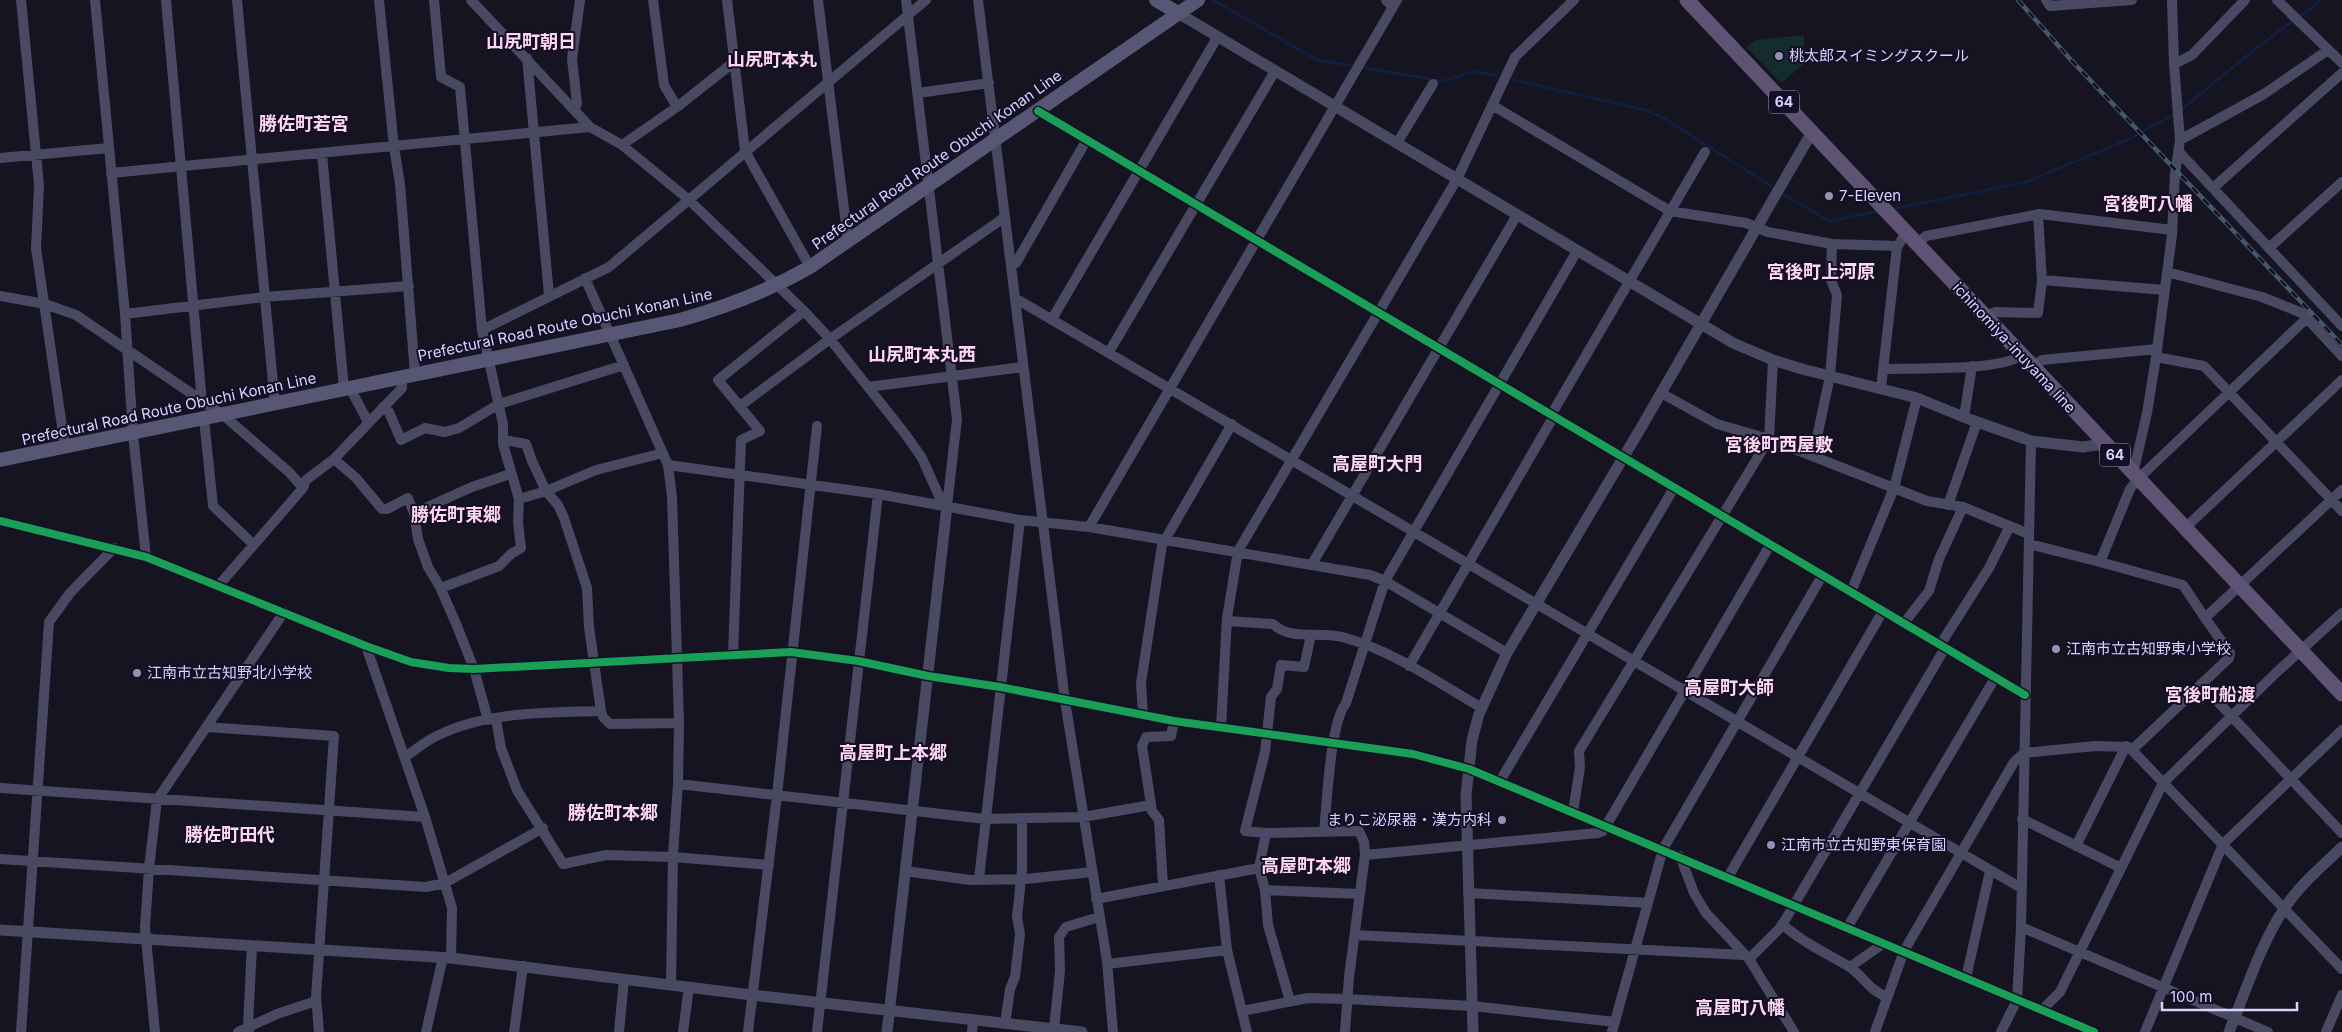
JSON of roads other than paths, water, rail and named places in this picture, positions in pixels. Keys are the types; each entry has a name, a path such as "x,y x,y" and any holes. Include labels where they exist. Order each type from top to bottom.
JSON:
{"main road":[{"path":"1156,0 1178,13"},
{"name":"Prefectural Road Route Obuchi Konan Line","path":"0,460 680,320 717,309 778,285 810,267 1198,0"},
{"name":"ichinomiya-inuyama line","path":"1687,0 1984,317 2342,694"}],"street":[{"path":"21,0 38,185 36,248 65,447"},
{"path":"95,0 125,314 133,434 146,557"},
{"path":"166,0 202,402"},
{"path":"237,0 275,404"},
{"path":"219,585 303,488 306,480 334,459 402,388 408,376 409,286 400,184 394,147 379,0"},
{"path":"434,0 441,77 460,87 463,139 482,330 499,404 503,444 510,474 519,499 518,522 521,548 511,554 499,566 441,588"},
{"path":"471,0 590,127 622,145 688,199 804,311 830,339 906,434 922,458 945,506"},
{"path":"575,110 578,103 572,59 580,0"},
{"path":"653,0 664,85 677,107"},
{"path":"727,0 745,152 810,267"},
{"path":"818,0 848,241"},
{"path":"887,1032 928,676 945,506 957,419 906,0"},
{"path":"482,330 608,266 926,0"},
{"path":"978,0 1065,701 1107,964 1113,1032"},
{"path":"1221,727 1226,621 1238,552 1457,179 1515,57 1574,0"},
{"path":"2046,0 2050,6 2083,1 2132,0"},
{"path":"2100,562 2136,477 2165,290 2172,230 2175,174 2180,140 2174,64 2172,0"},
{"path":"2174,64 2192,55 2245,0"},
{"path":"2277,0 2342,63"},
{"path":"1089,527 1336,107 1392,2"},
{"path":"1178,13 1733,343 1773,360 1917,398 1977,422 2031,440 2083,447 2104,444"},
{"path":"1052,318 1218,36"},
{"path":"2180,140 2264,94 2328,50"},
{"path":"527,58 549,295"},
{"path":"622,145 677,107 734,62"},
{"path":"1110,352 1275,71"},
{"path":"2212,188 2342,74"},
{"path":"918,93 989,83"},
{"path":"1397,143 1433,84"},
{"path":"1492,106 1670,211 1746,223 1768,232 1832,244 1898,246"},
{"path":"1038,111 2025,696"},
{"path":"111,173 590,127"},
{"path":"1473,1032 1466,795 1472,740 1482,708 1507,653 1623,458 1812,132"},
{"path":"1012,265 1016,263 1086,141"},
{"path":"0,158 109,148"},
{"path":"1409,666 1470,564 1553,417 1554,410 1705,152"},
{"path":"2178,152 2342,326"},
{"path":"322,154 335,292 347,388 368,422"},
{"path":"2270,248 2342,182"},
{"path":"1917,244 1926,236 2038,214 2172,230"},
{"path":"1984,317 1996,312 2038,313 2042,280 2038,214"},
{"path":"1312,564 1517,215"},
{"path":"740,406 830,339 1005,217"},
{"path":"1880,388 1898,246 1906,233"},
{"path":"1813,456 1830,376 1837,295 1831,280 1832,244"},
{"path":"1324,832 1334,742 1342,708 1346,703 1363,644 1385,581 1578,251"},
{"path":"2167,272 2262,297 2302,313 2342,356"},
{"path":"585,278 668,465 672,497 679,723 678,784 673,857 671,985"},
{"path":"2042,280 2165,290"},
{"path":"125,314 264,297 409,286"},
{"path":"0,296 43,304 76,315 223,415 289,472 303,488"},
{"path":"1015,298 1589,633 1798,758 1861,792 1960,854 2021,888"},
{"path":"733,654 741,440 760,431 718,380 804,311"},
{"path":"2136,477 2306,318"},
{"path":"1883,369 1972,366 2013,360 2026,361 2156,353 2204,366 2342,511"},
{"path":"1574,812 1580,767 1579,752 1769,439 1773,360"},
{"path":"383,407 389,412 401,440 425,428 445,432 458,428 499,404 624,365"},
{"path":"1964,417 1972,366"},
{"path":"868,387 1023,367"},
{"path":"2185,528 2342,380"},
{"path":"1661,393 1718,424 1769,439 1927,501 1962,507 2010,526 2029,539 2100,562 2183,585 2230,653 2229,658 2129,748 2076,846"},
{"path":"1851,592 1894,488 1917,398"},
{"path":"204,419 213,506 254,545"},
{"path":"1948,505 1977,422"},
{"path":"1143,715 1141,683 1162,545 1232,424"},
{"path":"748,1032 777,795 817,426"},
{"path":"504,440 526,444 546,491 558,505 564,518 587,588 589,627 601,711 610,724 679,723"},
{"path":"2001,1032 2017,1000 2021,927 2031,440"},
{"path":"519,499 546,491 596,470 663,453"},
{"path":"334,459 356,478 382,509 387,509 408,498 414,513 418,539 428,567 441,588 474,669 511,776 517,790 543,828 563,864 606,855 673,857 769,865"},
{"path":"668,465 878,494 1020,520 1089,527 1370,575 1385,581 1507,653"},
{"path":"414,513 472,487 510,474"},
{"path":"1500,782 1674,488"},
{"path":"2205,618 2342,490"},
{"path":"816,1032 878,494"},
{"path":"1904,623 1928,591 1939,559 1962,507"},
{"path":"979,879 984,819 1020,520"},
{"path":"0,521 146,557 366,646 411,662 449,668 474,669 791,652 858,661 928,676 1000,687 1174,721 1414,754 1469,768 2042,1010 2068,1027 2094,1032"},
{"path":"1356,935 1635,949 1746,957 1782,924 1861,792 1943,646 1990,568 2010,526"},
{"path":"1365,855 1603,831 1770,545"},
{"path":"21,1032 26,932 49,622 70,593 114,548"},
{"path":"1242,1011 1290,1001 1347,999 1472,1006 1614,1027 1663,849 1822,576"},
{"path":"1728,877 1883,611"},
{"path":"155,1032 146,938 149,868 157,800 284,612"},
{"path":"2042,1010 2060,992 2163,783 2342,613"},
{"path":"1226,621 1273,624 1281,631 1311,635 1324,634 1363,644 1409,666 1482,708"},
{"path":"1311,635 1304,667 1281,665 1277,689 1271,697 1269,734 1245,831 1266,833 1359,831 1364,842 1365,855 1347,999 1345,1032"},
{"path":"366,646 406,757 452,908 447,957 426,1032"},
{"path":"1846,928 1995,678"},
{"path":"2202,684 2342,833"},
{"path":"406,757 431,739 452,730 492,719 528,714 601,711"},
{"path":"1163,886 1159,820 1153,814 1142,746 1146,737 1171,736 1174,721"},
{"path":"207,727 334,736 316,1001 319,1032"},
{"path":"2145,1032 2223,844 2342,730"},
{"path":"1875,1032 1904,951 2014,762 2024,752 2096,746 2129,748 2342,969"},
{"path":"678,784 842,801 984,819 1083,817 1151,805"},
{"path":"0,788 425,817"},
{"path":"1005,1024 1010,989 1015,977 1020,934 1018,917 1022,818"},
{"path":"2022,819 2121,868"},
{"path":"0,859 426,887 444,883 543,828"},
{"path":"1266,833 1258,868 1265,890 1268,924 1290,1001"},
{"path":"2229,1032 2273,927 2293,896 2342,847"},
{"path":"1680,856 1694,893 1706,913 1746,957 1794,1032"},
{"path":"1096,898 1258,868"},
{"path":"1966,978 1990,870"},
{"path":"905,871 979,879 1021,879 1092,872"},
{"path":"1219,875 1227,950 1247,1032"},
{"path":"1265,890 1360,894"},
{"path":"1468,893 1648,903"},
{"path":"1058,1030 1059,937 1066,927 1099,917"},
{"path":"1782,924 1811,946 1850,967 1875,992 1887,997"},
{"path":"2021,927 2268,1032"},
{"path":"0,930 447,957 889,1010 973,1026 1005,1024 1082,1032"},
{"path":"1850,967 1884,943"},
{"path":"245,1031 252,946"},
{"path":"1107,964 1227,950"},
{"path":"514,1032 523,966"},
{"path":"618,1032 624,979"},
{"path":"684,1032 689,987"},
{"path":"2329,1030 2342,995"},
{"path":"245,1031 277,1014 316,1001"}],"waterway":[{"path":"1213,0 1317,60 1354,66"},
{"path":"2299,17 2321,0"},
{"path":"2181,110 2255,49 2294,20"},
{"path":"1360,67 1440,81 1449,80 1473,71 1497,76"},
{"path":"1513,80 1646,110 1665,119 1771,186"},
{"path":"1893,209 2026,182 2127,140 2175,114"},
{"path":"1785,195 1829,221 1880,211"}],"railway":[{"path":"2018,0 2071,60 2342,345"}],"place":[{"name":"桃太郎スイミングスクール","path":"1779,56"},
{"name":"7-Eleven","path":"1829,196"},
{"name":"江南市立古知野東小学校","path":"2056,649"},
{"name":"江南市立古知野北小学校","path":"137,673"},
{"name":"まりこ泌尿器・漢方内科","path":"1502,820"},
{"name":"江南市立古知野東保育園","path":"1771,845"}],"district":[{"name":"山尻町朝日","path":"531,42"},
{"name":"山尻町本丸","path":"772,60"},
{"name":"勝佐町若宮","path":"304,124"},
{"name":"宮後町八幡","path":"2148,204"},
{"name":"宮後町上河原","path":"1821,272"},
{"name":"山尻町本丸西","path":"922,355"},
{"name":"宮後町西屋敷","path":"1779,445"},
{"name":"高屋町大門","path":"1377,464"},
{"name":"勝佐町東郷","path":"456,515"},
{"name":"高屋町大師","path":"1729,688"},
{"name":"宮後町船渡","path":"2210,695"},
{"name":"高屋町上本郷","path":"893,753"},
{"name":"勝佐町本郷","path":"613,813"},
{"name":"勝佐町田代","path":"230,835"},
{"name":"高屋町本郷","path":"1306,866"},
{"name":"高屋町八幡","path":"1740,1008"}]}
